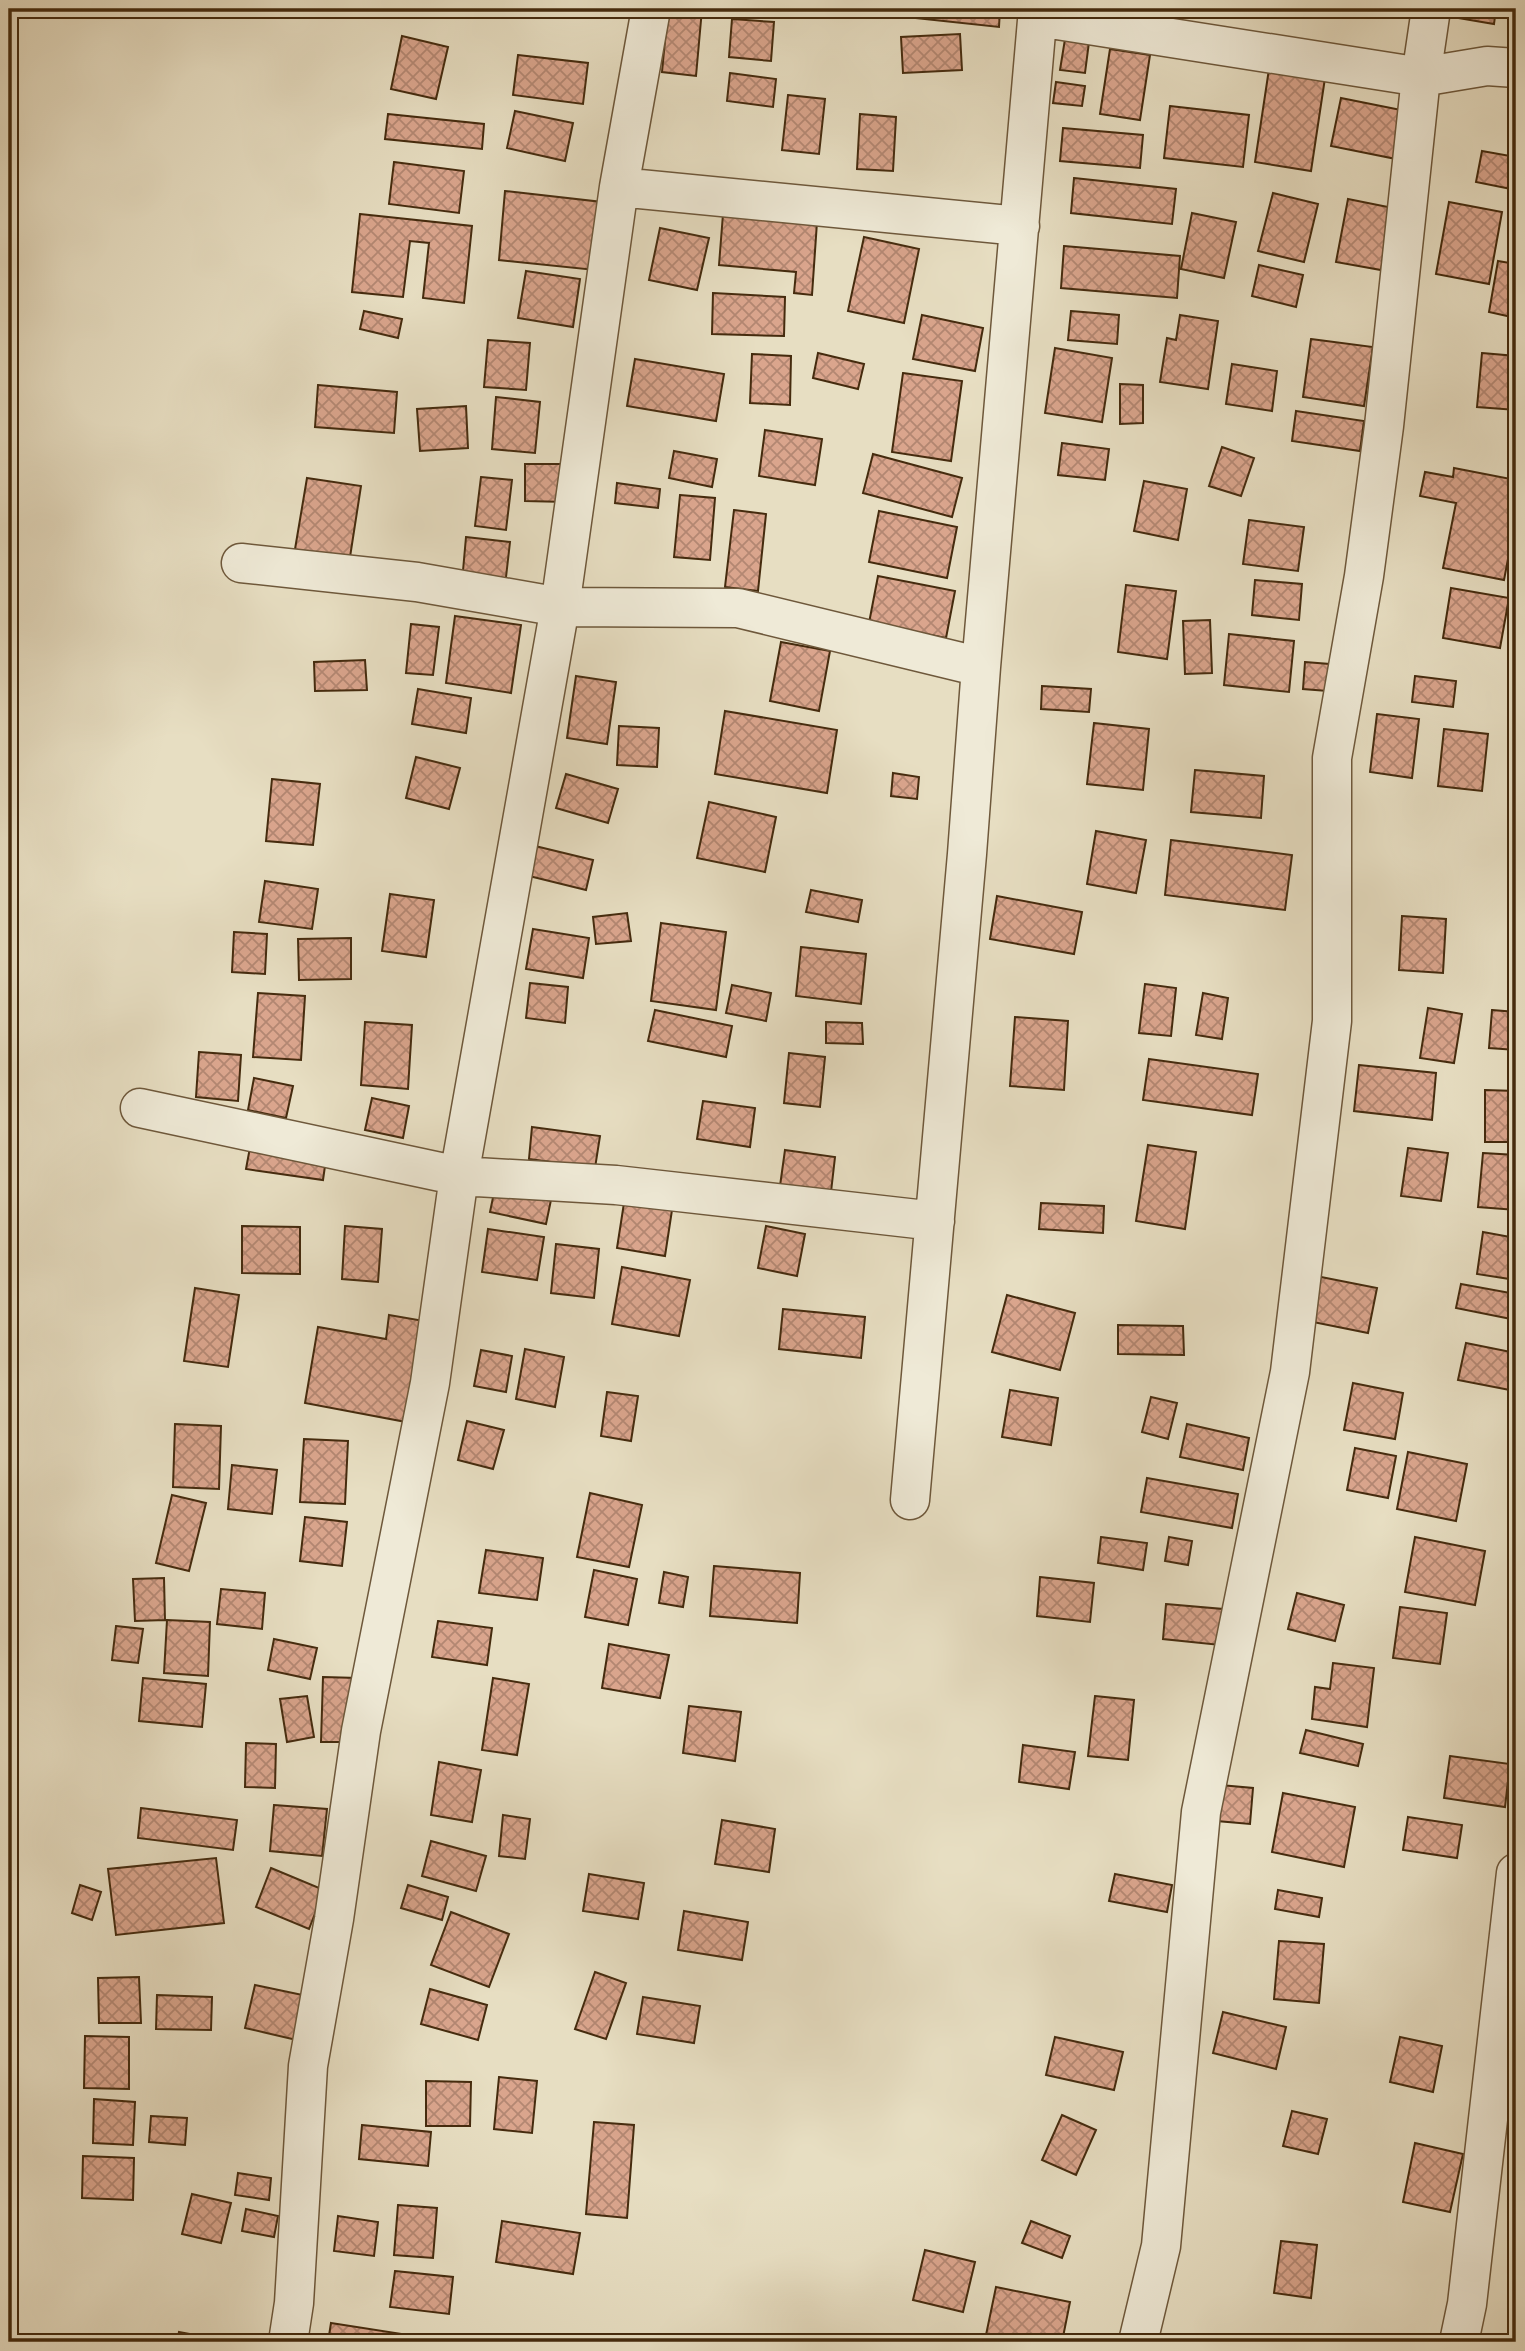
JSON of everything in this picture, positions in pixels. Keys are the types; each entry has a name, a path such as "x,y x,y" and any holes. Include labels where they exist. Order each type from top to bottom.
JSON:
{"street":[{"path":"288,2342 294,2303 308,2066 334,1919 361,1731 430,1383 459,1176 560,607 619,187 651,9"},
{"path":"1138,2342 1161,2246 1201,1812 1290,1372 1332,1021 1332,758 1364,576 1377,480 1421,77 1431,9"},
{"path":"910,1500 1038,13 1421,77 1486,66 1516,68"},
{"path":"619,187 1020,226"},
{"path":"242,563 417,582 560,607 738,608 981,667"},
{"path":"140,1108 459,1176 616,1185 935,1221"},
{"path":"1459,2342 1467,2304 1516,1873"}],"building":[{"path":"668,9 702,9 696,76 662,72"},
{"path":"860,9 1000,9 999,27 860,12"},
{"path":"1196,9 1260,9 1259,16"},
{"path":"1460,9 1496,9 1494,24 1458,18"},
{"path":"732,19 774,22 771,61 729,57"},
{"path":"960,34 962,70 903,73 901,37"},
{"path":"402,36 448,47 436,99 391,89"},
{"path":"1065,39 1089,42 1085,73 1060,70"},
{"path":"1110,49 1150,55 1140,120 1100,114"},
{"path":"518,55 588,63 583,104 513,95"},
{"path":"1269,69 1325,78 1311,171 1255,162"},
{"path":"730,73 776,79 773,107 727,101"},
{"path":"1056,82 1085,86 1082,106 1053,103"},
{"path":"788,95 825,99 819,154 782,150"},
{"path":"1341,98 1406,111 1396,159 1331,146"},
{"path":"1170,106 1249,115 1243,167 1164,158"},
{"path":"515,111 573,123 565,161 507,148"},
{"path":"388,114 484,124 482,149 385,139"},
{"path":"860,114 896,117 893,171 857,169"},
{"path":"1063,128 1143,135 1140,168 1060,161"},
{"path":"1482,151 1516,157 1516,190 1476,182"},
{"path":"394,162 464,171 459,213 389,204"},
{"path":"1074,178 1176,189 1172,224 1071,213"},
{"path":"505,191 602,202 595,270 499,260"},
{"path":"1273,193 1318,204 1304,262 1258,251"},
{"path":"1348,199 1393,208 1381,270 1336,262"},
{"path":"1449,202 1502,212 1489,284 1436,274"},
{"path":"1192,213 1236,222 1224,278 1181,269"},
{"path":"360,214 472,226 464,303 423,298 429,243 410,241 403,297 352,292"},
{"path":"723,214 817,222 812,295 794,293 796,272 719,265"},
{"path":"660,228 709,238 697,290 649,280"},
{"path":"864,237 919,249 904,323 848,311"},
{"path":"1064,246 1180,256 1177,298 1061,288"},
{"path":"1498,261 1516,264 1516,318 1489,312"},
{"path":"1259,265 1303,275 1296,307 1252,296"},
{"path":"526,271 580,279 573,327 518,318"},
{"path":"713,293 785,297 784,336 712,334"},
{"path":"364,311 402,319 398,338 360,329"},
{"path":"1071,311 1119,315 1117,344 1068,340"},
{"path":"922,315 983,328 975,371 913,359"},
{"path":"1180,315 1218,321 1208,389 1160,382 1167,338 1176,340"},
{"path":"1311,339 1373,347 1364,406 1303,397"},
{"path":"488,340 530,343 526,390 484,387"},
{"path":"1055,348 1112,358 1102,422 1045,413"},
{"path":"818,353 864,364 858,389 813,378"},
{"path":"1482,353 1516,356 1516,410 1477,407"},
{"path":"752,354 791,356 790,405 750,403"},
{"path":"635,359 724,374 716,421 627,406"},
{"path":"1232,364 1277,371 1272,411 1226,404"},
{"path":"903,373 962,381 951,461 892,452"},
{"path":"1120,384 1143,385 1143,423 1120,424"},
{"path":"318,385 397,392 394,433 315,427"},
{"path":"496,397 540,402 535,453 492,449"},
{"path":"466,406 468,448 420,451 417,409"},
{"path":"1296,411 1364,421 1360,451 1292,441"},
{"path":"765,430 822,439 815,485 759,476"},
{"path":"1062,443 1109,449 1105,480 1058,475"},
{"path":"1222,447 1254,458 1241,496 1209,486"},
{"path":"674,451 717,459 712,487 669,478"},
{"path":"873,454 962,478 952,517 863,493"},
{"path":"525,464 568,464 567,502 525,501"},
{"path":"1454,468 1516,480 1516,517 1504,580 1443,568 1456,503 1420,496 1425,472 1453,477"},
{"path":"481,477 512,480 506,530 475,526"},
{"path":"307,478 361,486 348,570 293,561"},
{"path":"1144,481 1187,489 1178,540 1134,531"},
{"path":"617,483 660,489 658,508 615,503"},
{"path":"680,495 715,498 710,560 674,557"},
{"path":"734,510 766,514 758,591 725,587"},
{"path":"879,511 957,527 947,578 869,562"},
{"path":"1249,520 1304,527 1298,571 1243,564"},
{"path":"466,537 510,542 505,586 462,582"},
{"path":"878,576 955,591 946,638 869,623"},
{"path":"1255,580 1302,584 1299,620 1252,615"},
{"path":"1126,585 1176,591 1167,659 1118,652"},
{"path":"1451,588 1509,598 1500,648 1443,638"},
{"path":"455,616 521,625 511,693 446,683"},
{"path":"1210,620 1212,673 1185,674 1183,621"},
{"path":"411,624 439,627 433,675 406,673"},
{"path":"1229,634 1294,641 1289,692 1224,685"},
{"path":"781,642 830,651 819,711 770,701"},
{"path":"365,660 367,690 315,691 314,662"},
{"path":"1305,662 1342,665 1340,692 1303,689"},
{"path":"576,676 616,682 607,744 567,738"},
{"path":"1415,676 1456,681 1453,707 1412,702"},
{"path":"1042,686 1091,689 1089,712 1041,709"},
{"path":"418,689 471,698 466,733 412,724"},
{"path":"725,711 837,730 827,793 715,774"},
{"path":"1377,714 1419,719 1412,778 1370,772"},
{"path":"1094,723 1149,729 1143,790 1087,784"},
{"path":"619,726 659,728 657,767 617,765"},
{"path":"1444,729 1488,734 1482,791 1438,786"},
{"path":"416,757 460,768 449,809 406,798"},
{"path":"1195,770 1264,776 1261,818 1191,812"},
{"path":"893,773 919,777 917,799 891,796"},
{"path":"566,774 618,789 608,823 556,808"},
{"path":"272,779 320,784 313,845 266,841"},
{"path":"709,802 776,817 765,872 697,858"},
{"path":"1096,831 1146,840 1136,893 1087,884"},
{"path":"1171,840 1292,855 1285,910 1165,895"},
{"path":"531,845 593,860 586,890 525,875"},
{"path":"1516,869 1516,910 1509,909"},
{"path":"265,881 318,889 312,929 259,922"},
{"path":"811,890 862,900 858,922 806,912"},
{"path":"390,894 434,900 426,957 382,951"},
{"path":"997,896 1082,912 1074,954 990,939"},
{"path":"627,913 631,941 596,944 593,917"},
{"path":"1402,916 1446,919 1443,973 1399,970"},
{"path":"661,923 726,932 716,1010 651,1001"},
{"path":"533,929 589,938 583,978 526,969"},
{"path":"234,932 267,934 265,974 232,972"},
{"path":"351,938 351,979 299,980 298,939"},
{"path":"801,947 866,954 861,1004 796,996"},
{"path":"530,983 568,987 565,1023 526,1018"},
{"path":"1145,984 1176,988 1171,1036 1139,1033"},
{"path":"732,985 771,993 766,1021 726,1013"},
{"path":"258,993 305,996 301,1060 253,1057"},
{"path":"1203,993 1228,998 1222,1039 1196,1035"},
{"path":"1428,1008 1462,1014 1454,1063 1420,1058"},
{"path":"655,1010 732,1026 726,1057 648,1041"},
{"path":"1492,1010 1516,1012 1516,1050 1489,1048"},
{"path":"1015,1017 1068,1021 1064,1090 1010,1086"},
{"path":"365,1022 412,1025 408,1089 361,1085"},
{"path":"826,1022 862,1023 863,1044 826,1043"},
{"path":"199,1052 241,1055 238,1101 196,1097"},
{"path":"789,1053 825,1057 820,1107 784,1103"},
{"path":"1149,1059 1258,1074 1252,1115 1143,1100"},
{"path":"1359,1065 1436,1073 1432,1120 1354,1111"},
{"path":"254,1078 293,1086 286,1118 248,1110"},
{"path":"1485,1090 1516,1091 1516,1142 1485,1142"},
{"path":"372,1098 409,1106 403,1138 365,1130"},
{"path":"703,1101 755,1108 750,1147 697,1139"},
{"path":"532,1127 600,1136 595,1168 529,1159"},
{"path":"251,1142 327,1152 323,1180 246,1169"},
{"path":"1148,1145 1196,1152 1185,1229 1136,1221"},
{"path":"1408,1148 1448,1153 1441,1201 1401,1196"},
{"path":"785,1150 835,1157 831,1192 780,1186"},
{"path":"1483,1153 1516,1155 1516,1210 1478,1207"},
{"path":"496,1183 552,1195 546,1224 490,1212"},
{"path":"624,1203 672,1210 665,1256 617,1248"},
{"path":"1041,1203 1104,1206 1103,1233 1039,1229"},
{"path":"242,1226 300,1227 300,1274 242,1273"},
{"path":"345,1226 382,1229 378,1282 342,1279"},
{"path":"766,1226 805,1234 797,1276 758,1268"},
{"path":"488,1229 544,1237 537,1280 482,1272"},
{"path":"1483,1232 1516,1238 1516,1280 1477,1274"},
{"path":"556,1244 599,1249 594,1298 551,1293"},
{"path":"622,1267 690,1280 679,1336 612,1324"},
{"path":"1316,1276 1377,1288 1368,1333 1308,1321"},
{"path":"1461,1284 1516,1294 1516,1320 1456,1308"},
{"path":"195,1288 239,1295 228,1367 184,1361"},
{"path":"1007,1295 1075,1313 1060,1370 992,1352"},
{"path":"783,1309 865,1317 861,1358 779,1349"},
{"path":"389,1315 424,1321 406,1422 305,1403 318,1327 386,1339"},
{"path":"1118,1325 1183,1326 1184,1355 1118,1354"},
{"path":"1466,1343 1516,1353 1515,1391 1458,1380"},
{"path":"525,1349 564,1357 555,1407 516,1399"},
{"path":"481,1350 512,1356 506,1392 474,1386"},
{"path":"1353,1383 1403,1393 1395,1439 1344,1430"},
{"path":"1010,1390 1058,1398 1051,1445 1002,1437"},
{"path":"607,1392 638,1396 631,1441 601,1436"},
{"path":"1151,1397 1177,1403 1168,1439 1142,1432"},
{"path":"467,1421 504,1430 493,1469 458,1460"},
{"path":"175,1424 221,1426 219,1489 173,1487"},
{"path":"1187,1424 1249,1438 1243,1470 1180,1457"},
{"path":"304,1439 348,1441 345,1504 300,1502"},
{"path":"1355,1448 1396,1456 1388,1498 1347,1490"},
{"path":"1408,1452 1467,1464 1456,1521 1397,1509"},
{"path":"232,1465 277,1470 272,1514 228,1509"},
{"path":"1147,1478 1238,1494 1232,1528 1141,1512"},
{"path":"590,1493 642,1505 629,1567 577,1557"},
{"path":"172,1495 206,1503 189,1571 156,1563"},
{"path":"305,1517 347,1522 342,1566 300,1561"},
{"path":"1101,1537 1147,1543 1143,1570 1098,1563"},
{"path":"1169,1537 1192,1541 1188,1565 1165,1561"},
{"path":"1415,1537 1485,1551 1475,1605 1405,1592"},
{"path":"486,1550 543,1558 537,1600 479,1593"},
{"path":"714,1566 800,1573 797,1623 710,1616"},
{"path":"594,1570 637,1579 628,1625 585,1617"},
{"path":"664,1572 688,1577 683,1607 659,1603"},
{"path":"1040,1577 1094,1583 1090,1622 1037,1616"},
{"path":"164,1578 165,1620 135,1621 133,1579"},
{"path":"221,1589 265,1593 262,1629 217,1624"},
{"path":"1297,1593 1344,1605 1335,1641 1288,1629"},
{"path":"1166,1604 1223,1609 1220,1645 1163,1639"},
{"path":"1400,1607 1447,1613 1440,1664 1393,1658"},
{"path":"167,1620 210,1622 208,1676 164,1673"},
{"path":"438,1621 492,1628 487,1665 432,1657"},
{"path":"116,1626 143,1629 138,1663 112,1660"},
{"path":"274,1639 317,1648 310,1679 268,1670"},
{"path":"609,1644 669,1655 660,1698 602,1688"},
{"path":"1333,1663 1374,1668 1367,1727 1312,1719 1315,1687 1330,1689"},
{"path":"323,1677 358,1678 356,1742 321,1742"},
{"path":"143,1678 206,1684 202,1727 139,1721"},
{"path":"493,1678 529,1684 517,1755 482,1750"},
{"path":"307,1696 314,1737 287,1742 280,1699"},
{"path":"1095,1696 1134,1700 1128,1760 1088,1756"},
{"path":"689,1706 741,1712 735,1761 683,1753"},
{"path":"1306,1730 1363,1744 1358,1766 1300,1753"},
{"path":"246,1743 276,1744 275,1788 245,1787"},
{"path":"1023,1745 1075,1752 1069,1789 1019,1782"},
{"path":"1450,1756 1510,1764 1505,1807 1444,1798"},
{"path":"439,1762 481,1770 472,1822 431,1815"},
{"path":"1220,1785 1253,1788 1250,1824 1217,1821"},
{"path":"1283,1793 1355,1807 1344,1867 1272,1852"},
{"path":"274,1805 327,1809 322,1856 270,1851"},
{"path":"141,1808 237,1820 233,1850 138,1838"},
{"path":"503,1815 530,1819 525,1859 499,1856"},
{"path":"1408,1817 1462,1825 1457,1858 1403,1850"},
{"path":"722,1820 775,1829 769,1872 715,1864"},
{"path":"431,1841 486,1856 476,1891 422,1876"},
{"path":"216,1858 224,1923 116,1935 108,1869"},
{"path":"271,1868 324,1890 309,1929 256,1907"},
{"path":"589,1874 644,1883 638,1919 583,1911"},
{"path":"1115,1874 1172,1885 1167,1912 1109,1901"},
{"path":"80,1885 101,1892 92,1920 72,1913"},
{"path":"408,1885 448,1897 442,1920 401,1908"},
{"path":"1278,1890 1322,1898 1319,1917 1275,1909"},
{"path":"684,1911 748,1922 742,1960 678,1950"},
{"path":"451,1912 509,1934 489,1987 431,1965"},
{"path":"1279,1941 1324,1944 1319,2003 1274,1999"},
{"path":"595,1972 626,1983 606,2039 575,2029"},
{"path":"139,1977 141,2023 99,2023 98,1978"},
{"path":"255,1985 312,1997 301,2041 245,2028"},
{"path":"430,1989 487,2005 478,2040 421,2024"},
{"path":"157,1995 212,1997 211,2030 156,2029"},
{"path":"643,1997 700,2006 694,2043 637,2034"},
{"path":"1223,2012 1286,2027 1276,2069 1213,2053"},
{"path":"85,2036 129,2037 129,2089 84,2088"},
{"path":"1055,2037 1123,2052 1114,2090 1046,2075"},
{"path":"1400,2037 1442,2046 1433,2092 1390,2082"},
{"path":"499,2077 537,2081 532,2133 494,2129"},
{"path":"426,2081 471,2082 470,2126 426,2126"},
{"path":"94,2099 135,2102 133,2145 93,2143"},
{"path":"1292,2111 1327,2119 1318,2154 1283,2146"},
{"path":"1062,2115 1096,2130 1076,2175 1042,2160"},
{"path":"151,2116 187,2118 185,2145 149,2142"},
{"path":"594,2122 634,2125 627,2218 586,2214"},
{"path":"362,2125 431,2132 428,2166 359,2159"},
{"path":"1415,2143 1463,2154 1450,2212 1403,2202"},
{"path":"83,2156 134,2158 133,2200 82,2198"},
{"path":"238,2173 271,2178 269,2200 235,2195"},
{"path":"192,2194 231,2203 221,2243 182,2234"},
{"path":"398,2205 437,2208 433,2258 394,2255"},
{"path":"246,2209 278,2216 274,2237 242,2231"},
{"path":"338,2216 378,2222 374,2256 334,2251"},
{"path":"502,2221 580,2233 573,2274 496,2262"},
{"path":"1031,2221 1070,2236 1062,2258 1022,2243"},
{"path":"1281,2241 1317,2245 1311,2298 1274,2293"},
{"path":"925,2250 975,2262 963,2312 913,2300"},
{"path":"395,2271 453,2277 449,2314 390,2307"},
{"path":"996,2287 1070,2302 1062,2342 1022,2342 986,2335"},
{"path":"331,2323 402,2334 401,2342 328,2342"},
{"path":"179,2332 222,2340 222,2342 177,2342"}]}
